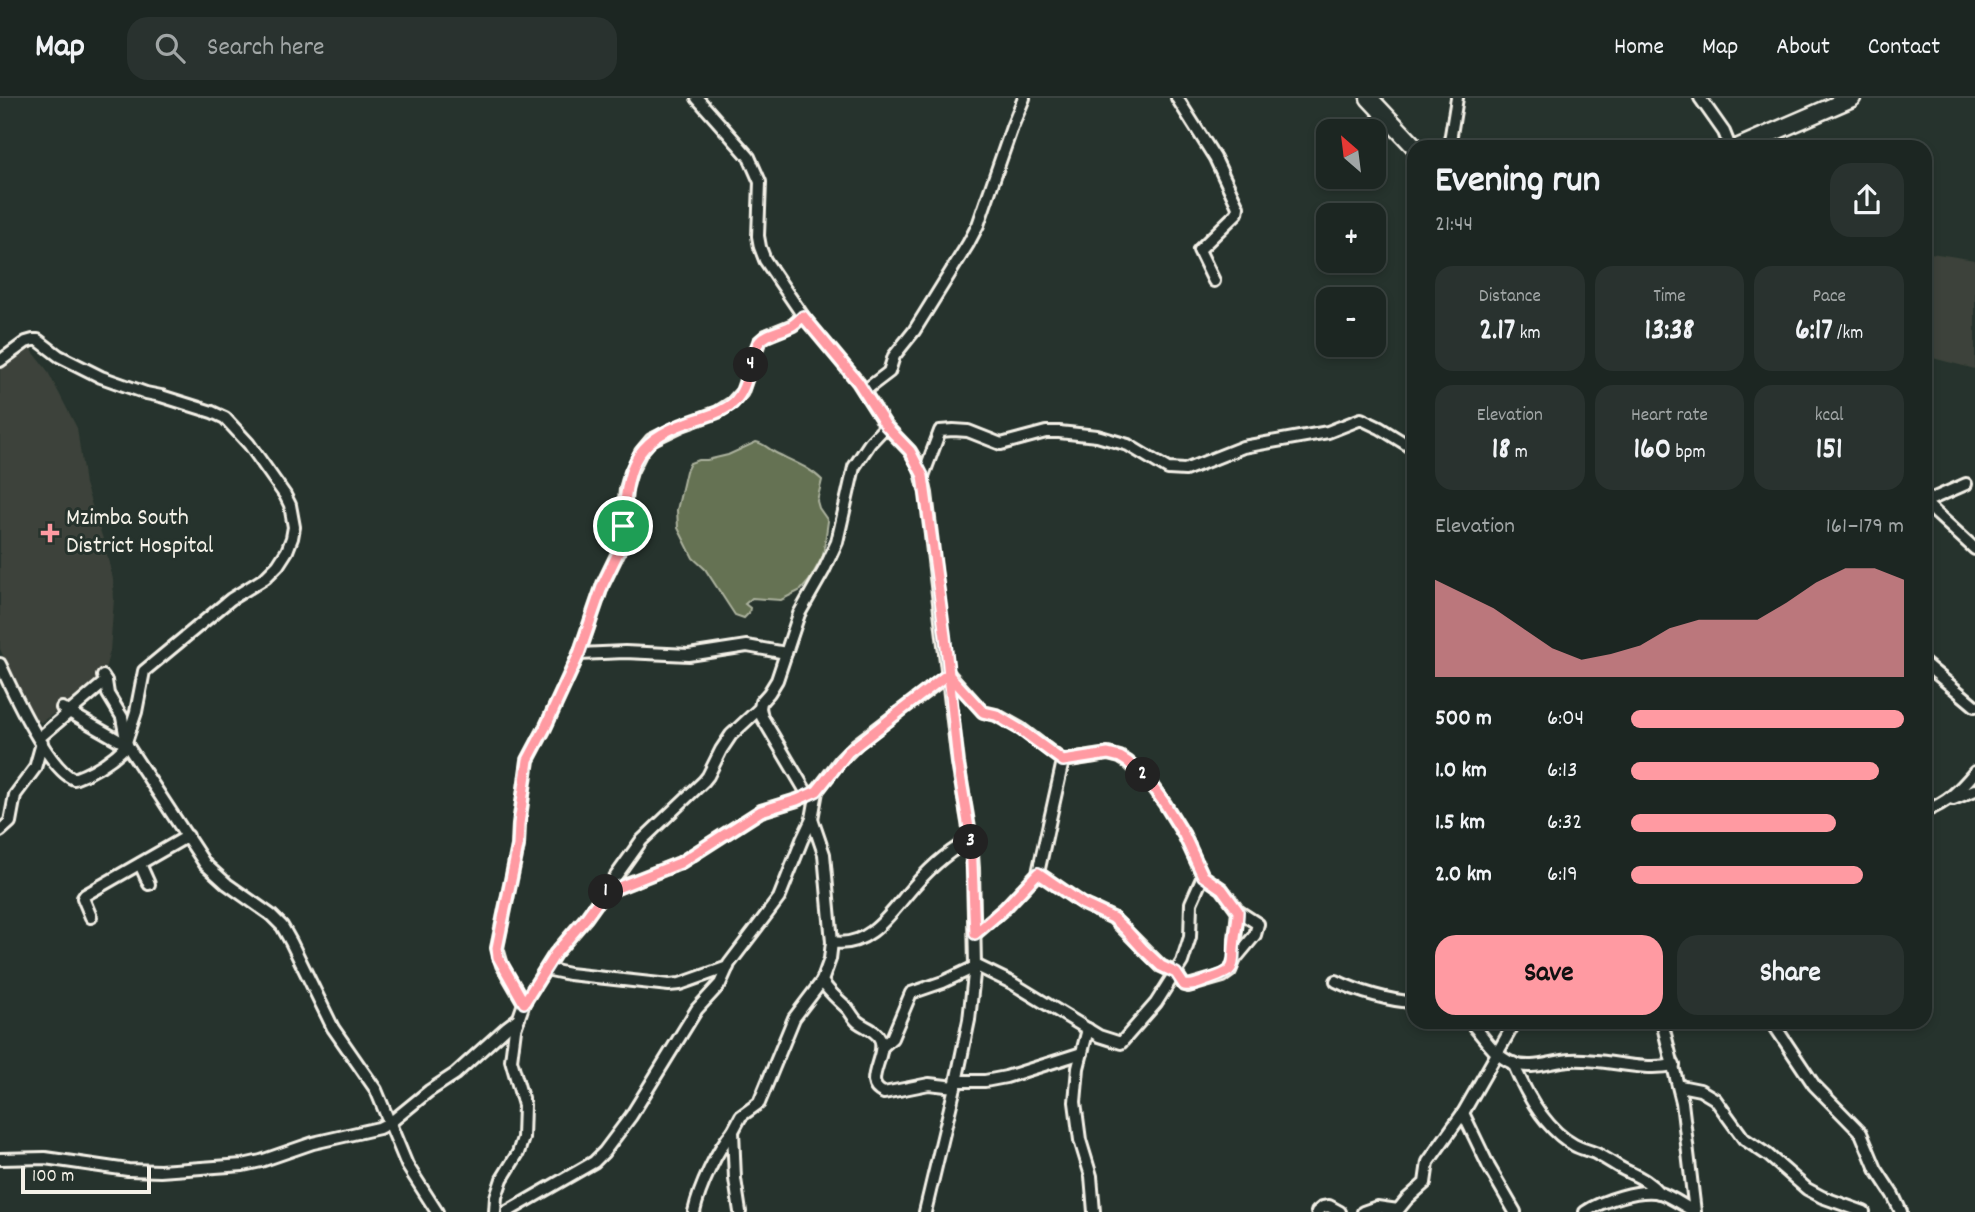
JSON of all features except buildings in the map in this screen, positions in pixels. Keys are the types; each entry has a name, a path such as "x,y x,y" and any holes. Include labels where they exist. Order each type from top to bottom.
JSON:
{"main road":[{"path":"1369,98 1408,140"},
{"path":"1754,140 1852,98"}],"street":[{"path":"697,98 753,163 760,182 760,247 765,260 803,316 864,391 886,426 910,451 923,476 958,763 971,840 975,934 975,966 968,1020 956,1084 925,1212"},
{"path":"864,391 888,372 894,356 914,331 968,244 978,225 1024,98"},
{"path":"1177,98 1216,159 1238,206 1237,213 1199,250 1214,281"},
{"path":"1450,140 1457,98"},
{"path":"1700,98 1727,140"},
{"path":"524,1003 498,957 497,948 518,846 528,760 579,654 603,584 621,544 628,480 641,452 657,436 718,412 732,403 742,392 759,342 766,336 793,325 803,316"},
{"path":"0,361 26,342 38,340 59,356 101,377 225,418 249,444 285,495 290,505 294,527 287,551 265,578 232,599 144,671 127,742 111,759 90,772 74,779 69,778 51,760 16,700 0,664"},
{"path":"923,476 940,431 953,429 975,433 1001,444 1039,433 1054,432 1109,438 1138,450 1168,469 1175,470 1193,468 1243,447 1328,432 1362,419 1407,445"},
{"path":"694,1212 719,1151 741,1116 759,1103 794,1018 822,981 830,959 832,942 824,854 813,819 813,793 789,761 762,717 760,708 761,702 777,680 797,619 837,542 854,467 870,443 886,426"},
{"path":"1932,499 1966,484"},
{"path":"1932,509 1975,549"},
{"path":"579,654 625,652 689,655 747,646 786,653"},
{"path":"1932,670 1975,706"},
{"path":"948,674 983,712 996,715 1021,730 1063,761 1108,754 1128,762 1149,782 1165,804 1184,835 1203,876 1222,889 1238,911 1257,923 1258,927 1227,974 1192,986 1184,985 1176,973 1161,966 1113,918 1083,904 1038,873"},
{"path":"604,893 680,863 761,811 813,793 848,752 948,674"},
{"path":"0,831 10,822 15,795 35,768 41,740 66,710 104,678 108,694 122,717 127,742 201,858 216,874 282,926 333,1028 370,1080 391,1122 395,1139 407,1165 437,1212"},
{"path":"495,1212 502,1179 518,1153 523,1138 524,1105 510,1060 524,1003 555,954 586,918 642,841 708,776 731,735 760,708"},
{"path":"66,710 127,742"},
{"path":"975,934 1005,908 1038,873 1063,761"},
{"path":"1944,803 1975,772"},
{"path":"1932,808 1975,790"},
{"path":"507,1212 594,1162 604,1152 631,1116 698,1009 720,984 728,967 779,898 802,839 813,819"},
{"path":"91,916 83,898 85,895 188,836"},
{"path":"832,942 849,942 876,928 928,871 960,845 971,840"},
{"path":"140,864 149,884"},
{"path":"975,966 1012,983 1099,1036 1121,1043 1156,1003 1184,957 1190,937 1191,903 1203,876"},
{"path":"1235,959 1238,911"},
{"path":"882,1047 892,1038 911,993 943,982 975,966"},
{"path":"546,970 669,985 680,984 728,967"},
{"path":"822,981 859,1023 878,1036 882,1047 874,1084 879,1092 1006,1077 1082,1053"},
{"path":"1336,981 1407,1001"},
{"path":"0,1159 45,1158 142,1171 243,1165 271,1158 313,1143 379,1128 391,1122 455,1074 519,1018"},
{"path":"1088,1029 1078,1068 1075,1102 1080,1140 1091,1175 1094,1212"},
{"path":"1475,1029 1497,1054 1513,1063 1534,1066 1573,1060 1642,1068 1674,1065"},
{"path":"1363,1212 1377,1207 1398,1210 1425,1183 1428,1162 1463,1113 1511,1029"},
{"path":"1664,1029 1680,1086 1694,1211"},
{"path":"1777,1029 1814,1086 1861,1133 1875,1169 1901,1212"},
{"path":"1513,1063 1536,1108 1563,1136 1577,1147 1593,1152 1648,1180 1659,1193 1694,1211"},
{"path":"1680,1086 1700,1090 1715,1099 1744,1139 1768,1155 1807,1189 1864,1212"},
{"path":"1463,1113 1515,1212"},
{"path":"733,1131 735,1179 740,1212"},
{"path":"1585,1212 1608,1200 1659,1193"},
{"path":"1317,1212 1329,1206 1340,1212"}],"shaded area":[{"path":"1932,253 1975,260 1975,369 1932,358"},
{"name":"Mzimba South District Hospital","path":"28,345 47,370 77,428 85,484 103,539 113,579 114,599 110,651 103,676 97,685 41,722 32,719 0,649 0,366"}],"green space":[{"path":"756,442 806,468 822,480 817,501 828,521 823,556 809,581 801,590 781,600 752,598 745,604 750,608 744,618 735,615 705,569 693,558 678,528 677,510 690,463 728,455"}],"place":[{"name":"Mzimba South District Hospital","path":"50,533"}],"route":[{"path":"623,526 619,551 603,584 579,654 528,760 518,846 497,948 498,957 524,1003 555,954 604,893 680,863 768,807 797,800 817,791 848,752 948,674 985,714 996,715 1031,736 1063,761 1108,754 1120,757 1140,772 1172,815 1191,847 1203,876 1222,889 1238,911 1235,959 1230,971 1196,985 1184,985 1176,973 1161,966 1113,918 1083,904 1038,873 1005,908 975,934 971,840 958,763 948,674 945,636 923,476 910,451 886,426 858,382 803,316 793,325 766,336 759,342 742,392 726,408 651,440 641,452 628,480 623,526"}]}
